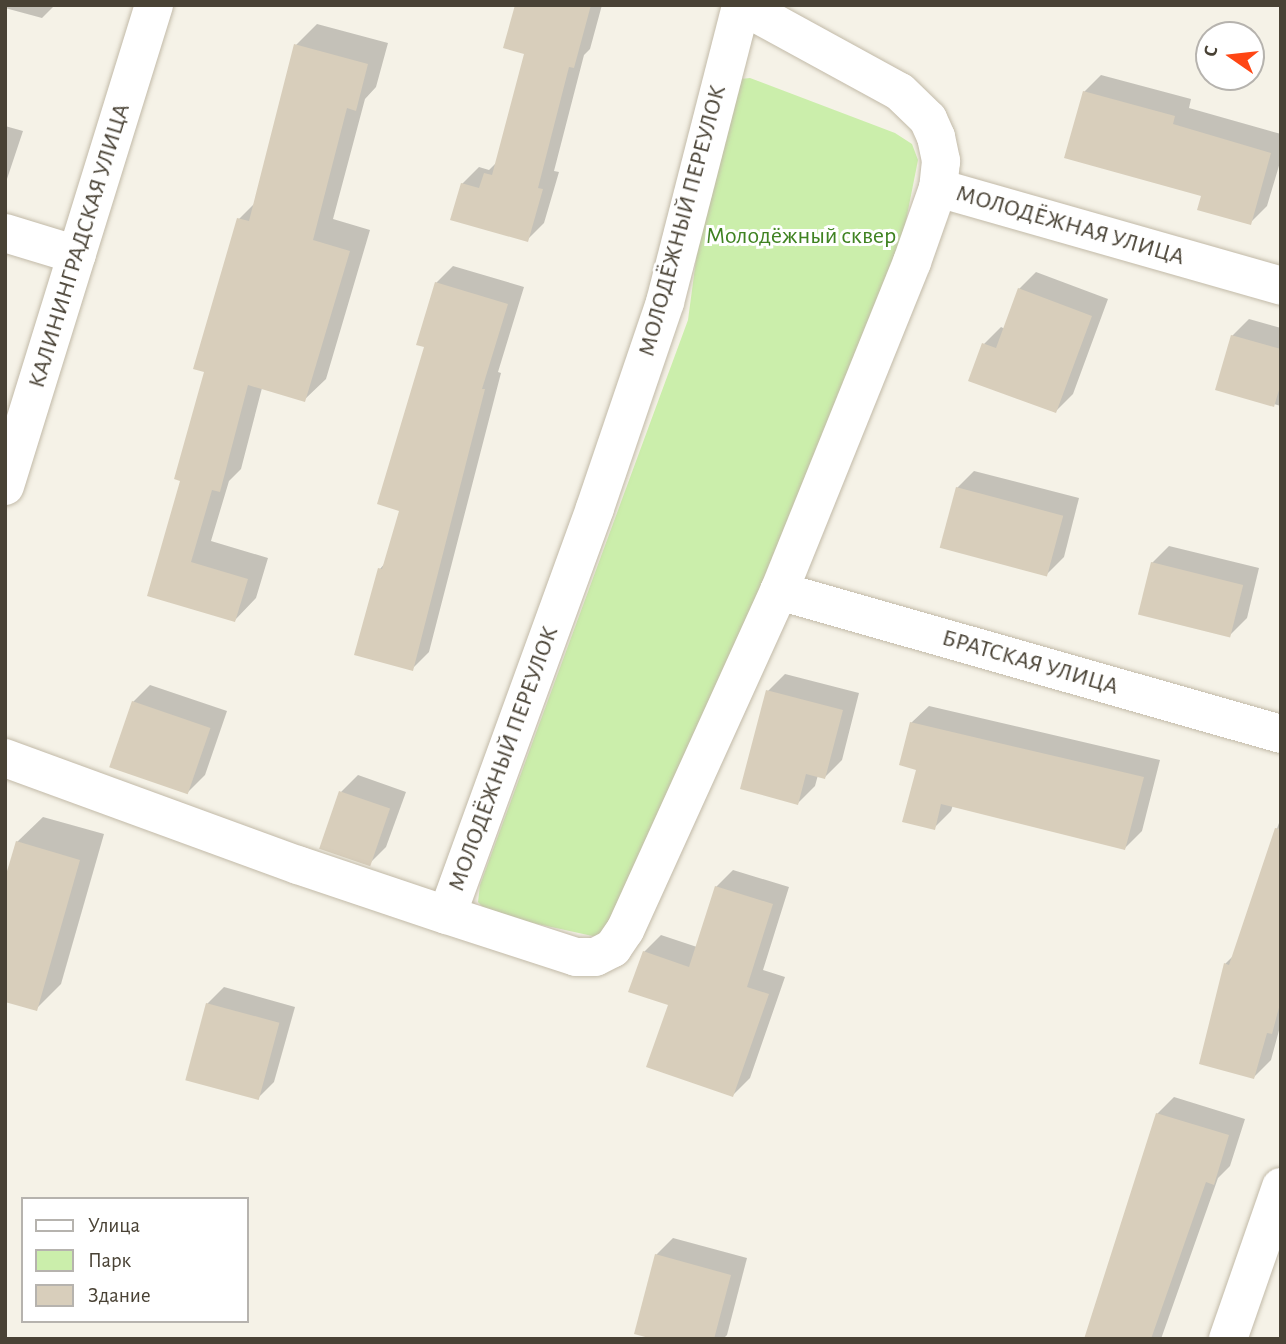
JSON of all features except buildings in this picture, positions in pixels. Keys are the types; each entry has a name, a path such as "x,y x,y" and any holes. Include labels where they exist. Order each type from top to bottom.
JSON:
{"street":[{"name":"КАЛИНИНГРАДСКАЯ УЛИЦА","path":"5,486 154,5"},
{"name":"МОЛОДЁЖНАЯ УЛИЦА","path":"741,5 901,92 928,120 936,137 941,161 938,188 1281,286"},
{"name":"МОЛОДЁЖНЫЙ ПЕРЕУЛОК","path":"741,5 664,302 595,508 447,915 576,957 595,957 613,948 625,930 779,591 912,262 938,188"},
{"path":"5,233 78,255"},
{"name":"БРАТСКАЯ УЛИЦА","path":"779,591 1281,734"},
{"path":"5,758 298,865 447,915"},
{"path":"1228,1339 1281,1187"}],"green space":[{"name":"Молодёжный сквер","path":"750,78 895,133 912,144 918,160 897,266 793,536 611,932 597,937 488,913 478,902 480,885 688,320 700,230 740,79"}]}
